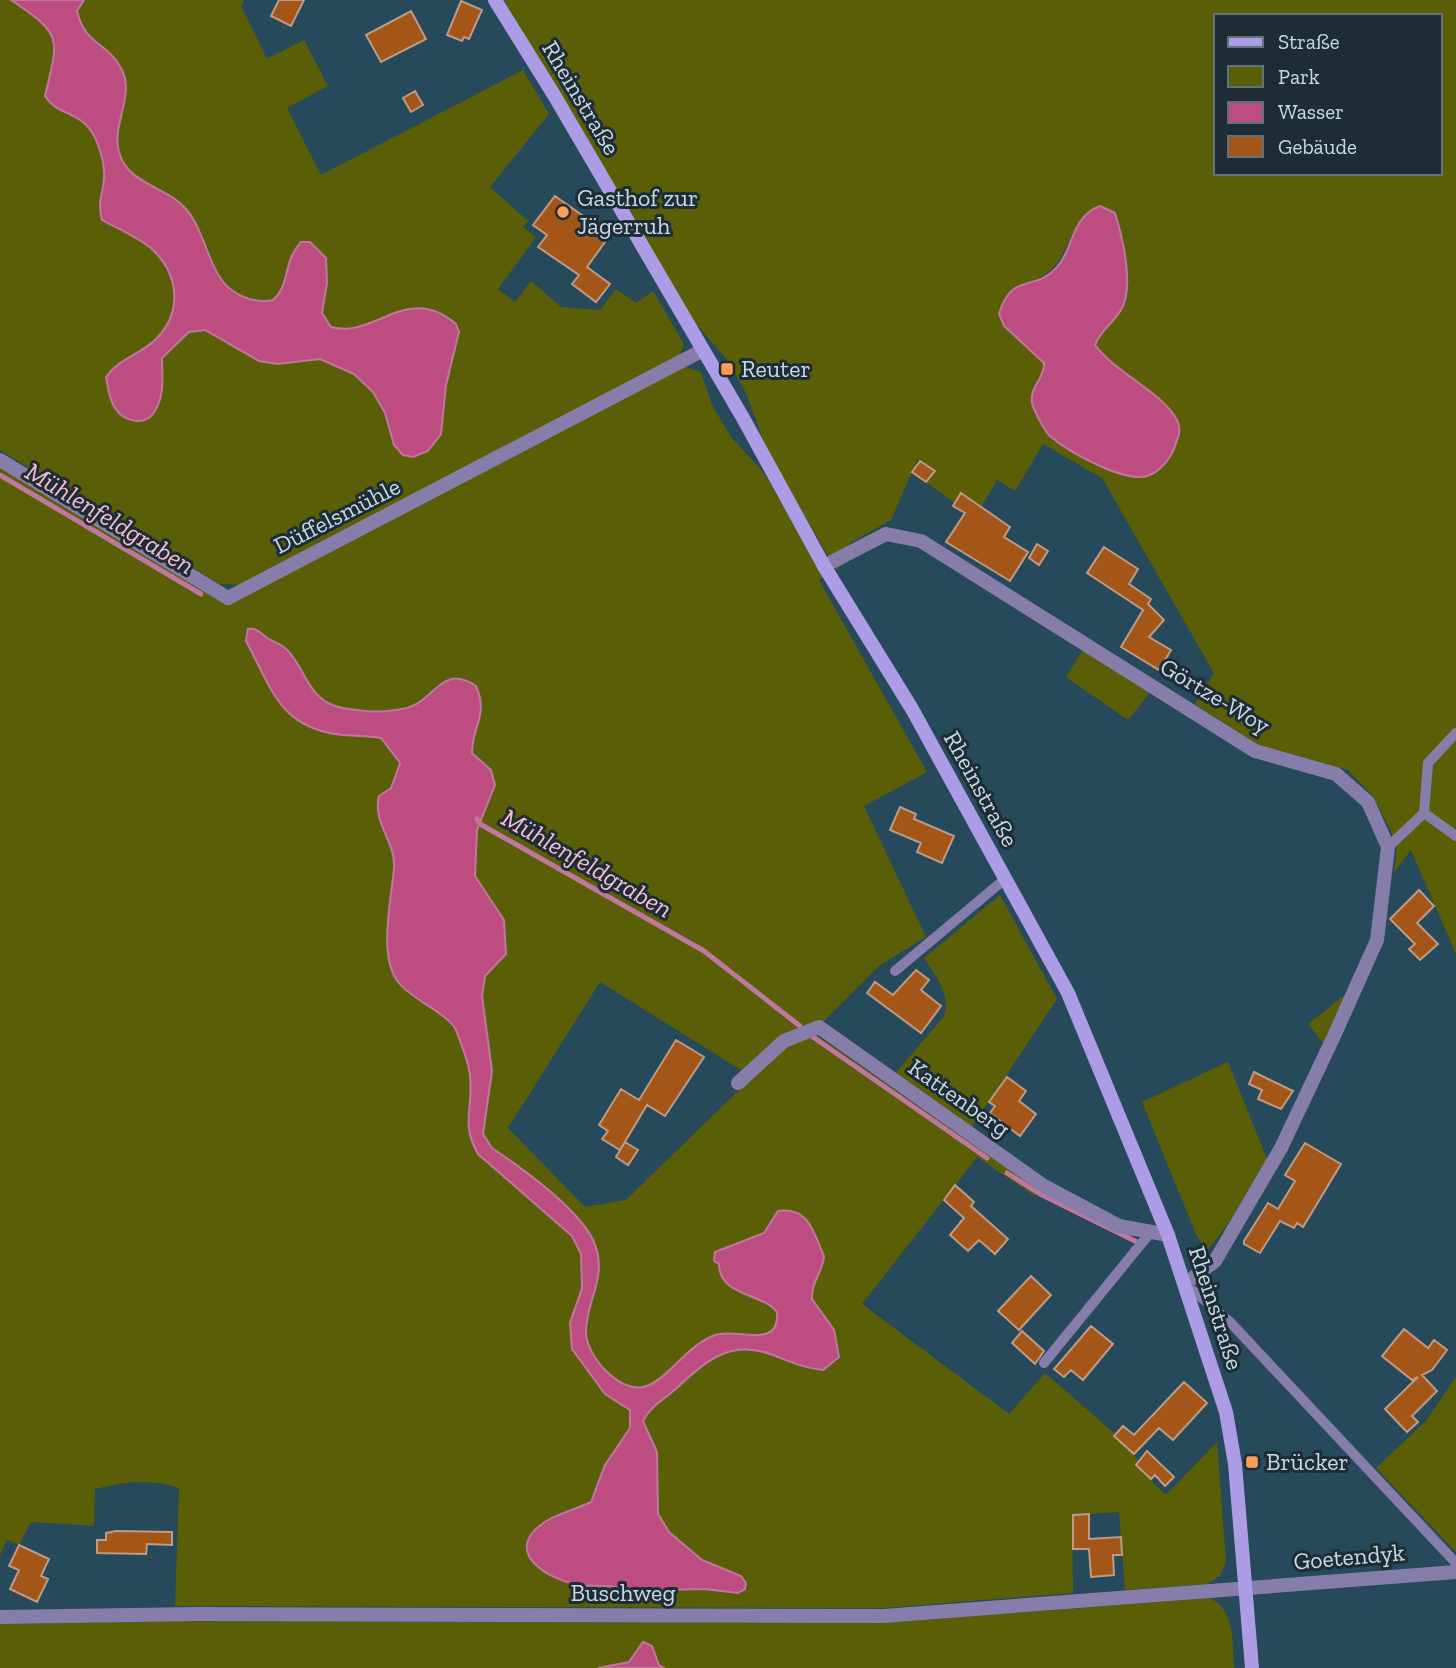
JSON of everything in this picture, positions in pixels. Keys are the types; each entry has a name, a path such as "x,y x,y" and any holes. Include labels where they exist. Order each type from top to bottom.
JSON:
{"main road":[{"name":"Rheinstraße","path":"495,0 703,350 824,566 912,709 1068,993 1168,1235 1226,1412 1235,1464 1252,1668"}],"street":[{"name":"Düffelsmühle","path":"0,460 229,598 703,350"},
{"name":"Görtze-Woy","path":"824,566 886,534 921,541 1255,751 1336,774 1368,802 1388,847"},
{"path":"1185,1284 1215,1261 1281,1148 1334,1036 1377,940 1388,847"},
{"name":"Kattenberg","path":"738,1083 784,1041 819,1027 1044,1186 1119,1226 1168,1235"},
{"name":"Goetendyk","path":"1245,1588 1456,1572"},
{"name":"Buschweg","path":"0,1617 198,1614 884,1616 1245,1588"}],"lane":[{"path":"1388,847 1424,813 1428,762 1456,733"},
{"path":"1424,813 1456,836"},
{"path":"895,971 1005,879"},
{"path":"1044,1363 1150,1233"},
{"path":"1185,1284 1229,1321 1456,1563"}],"green space":[{"path":"0,0 244,0 241,6 267,59 304,40 328,86 287,108 321,175 523,70 549,114 490,187 528,221 523,227 536,237 498,289 515,302 531,281 561,307 600,310 616,289 636,303 653,291 684,344 679,357 246,585 219,584 0,450"},
{"path":"504,0 1456,0 1456,954 1411,850 1394,872 1397,850 1391,831 1373,796 1348,770 1258,745 1195,704 1214,673 1102,478 1043,444 1015,491 997,480 982,506 961,493 955,503 926,482 935,469 917,460 891,520 847,545 853,556 836,570 767,450 746,393 728,361 691,318","holes":["1073,232 1122,308 1099,333 1095,344 1107,360 1169,409 1033,390 1045,370 1045,363 1012,288 1036,280 1051,270"]},
{"path":"684,366 701,372 712,405 731,437 764,473 824,577 819,580 927,772 864,806 926,937 880,965 822,1023 744,1072 600,982 508,1128 585,1207 626,1200 772,1058 789,1045 815,1034 1039,1190 1035,1196 977,1157 862,1304 1009,1414 1045,1373 1113,1432 1138,1460 1135,1465 1166,1495 1217,1442 1226,1562 1220,1576 1207,1584 1125,1590 1119,1512 1072,1515 1073,1593 883,1608 175,1606 179,1488 147,1482 95,1489 94,1526 31,1522 19,1545 7,1540 0,1555 0,464 218,599"},
{"path":"1084,648 1151,691 1128,720 1066,677"},
{"path":"1000,895 1057,999 971,1128 894,1075 944,1016 944,993 924,958"},
{"path":"1345,995 1323,1043 1308,1024"},
{"path":"1228,1062 1267,1159 1230,1221 1207,1251 1196,1234 1142,1102"},
{"path":"1456,1377 1456,1552 1376,1468 1426,1421"},
{"path":"1210,1598 1224,1611 1228,1619 1234,1668 0,1668 0,1624 155,1621 884,1623"}],"water":[{"path":"11,0 84,0 77,11 85,31 115,59 125,78 125,99 117,142 124,163 139,178 169,195 186,209 198,228 222,281 234,292 255,300 273,300 279,294 295,250 301,242 310,242 326,258 327,283 322,313 331,327 347,329 362,326 392,314 422,308 438,313 456,324 459,332 446,385 441,434 428,451 413,457 403,455 394,445 385,413 373,392 354,374 320,359 277,364 259,361 205,330 189,332 162,358 162,392 151,416 135,421 119,413 111,401 106,377 117,365 151,344 165,328 174,306 173,283 169,271 149,246 102,220 100,203 104,172 98,144 83,122 55,106 45,96 53,61 53,39 40,21"},
{"path":"1100,206 1115,213 1126,262 1127,288 1121,310 1095,345 1115,365 1161,401 1177,420 1179,427 1177,440 1168,460 1161,468 1147,476 1125,475 1096,464 1050,436 1032,403 1044,363 1004,326 999,314 1010,292 1039,280 1056,268 1083,218"},
{"path":"248,629 256,630 283,646 292,655 314,691 331,704 343,708 391,711 417,704 446,681 464,680 476,686 481,705 472,753 491,770 495,785 477,830 475,876 504,920 506,954 485,976 482,996 492,1071 483,1134 492,1148 562,1202 593,1240 599,1265 586,1333 598,1362 624,1384 643,1387 661,1378 695,1347 715,1335 755,1335 772,1331 777,1312 726,1282 719,1264 714,1261 715,1252 764,1233 778,1211 797,1213 813,1230 824,1256 813,1287 812,1299 834,1330 839,1357 823,1370 802,1366 756,1350 730,1351 698,1369 654,1406 643,1421 657,1452 658,1514 669,1532 702,1560 741,1576 746,1583 745,1589 738,1593 704,1589 626,1591 609,1586 578,1585 544,1571 534,1564 528,1555 527,1545 531,1535 542,1524 591,1502 605,1465 630,1428 630,1410 605,1394 572,1349 570,1323 582,1288 581,1254 572,1236 478,1154 469,1124 469,1071 456,1030 446,1018 405,989 392,972 387,943 394,858 381,824 378,806 379,796 391,788 400,763 381,738 322,731 305,725 291,715 272,690 246,641"},
{"path":"643,1642 652,1646 659,1665 664,1668 598,1668 629,1662"}],"building":[{"path":"279,0 304,0 291,26 271,16"},
{"path":"461,1 482,10 469,39 464,37 462,41 447,35"},
{"path":"411,11 426,39 381,62 366,35"},
{"path":"415,91 423,105 411,112 403,98"},
{"path":"555,196 610,235 587,267 610,284 596,302 572,284 579,275 538,247 547,235 533,225"},
{"path":"920,461 935,471 926,482 912,472"},
{"path":"961,493 1010,527 1004,537 1028,552 1010,581 946,542 965,513 953,506"},
{"path":"1037,544 1048,551 1039,565 1029,558"},
{"path":"1104,547 1138,569 1129,584 1151,599 1148,604 1164,620 1149,637 1171,650 1159,670 1121,647 1143,610 1087,573"},
{"path":"900,807 916,814 914,819 954,836 942,863 917,852 921,843 890,830"},
{"path":"1419,890 1434,906 1417,923 1438,944 1420,960 1409,949 1415,944 1390,919"},
{"path":"916,970 929,980 921,990 941,1006 921,1033 867,993 875,982 893,995"},
{"path":"676,1040 704,1057 665,1116 647,1105 620,1150 602,1139 608,1131 599,1125 621,1089 639,1100"},
{"path":"1254,1072 1293,1091 1281,1109 1258,1099 1262,1090 1249,1084"},
{"path":"1007,1077 1026,1091 1019,1101 1036,1114 1020,1136 990,1113 995,1106 989,1102"},
{"path":"625,1142 638,1150 628,1165 616,1157"},
{"path":"1305,1143 1341,1164 1303,1227 1297,1223 1294,1228 1280,1221 1260,1253 1244,1244 1244,1241 1268,1203 1278,1209 1295,1181 1285,1175"},
{"path":"955,1185 974,1202 971,1206 1008,1239 995,1254 979,1240 968,1251 950,1235 964,1218 944,1200"},
{"path":"1031,1276 1051,1295 1019,1330 998,1311"},
{"path":"1091,1326 1113,1344 1083,1380 1071,1370 1064,1377 1054,1369"},
{"path":"1404,1329 1428,1348 1434,1340 1447,1350 1432,1370 1422,1375 1437,1391 1412,1416 1418,1422 1407,1432 1385,1409 1418,1377 1412,1380 1382,1356"},
{"path":"1022,1331 1044,1351 1035,1364 1012,1343"},
{"path":"1184,1382 1207,1403 1173,1440 1159,1428 1134,1454 1114,1436 1123,1426 1134,1435"},
{"path":"1147,1451 1174,1477 1165,1486 1155,1475 1151,1479 1136,1465"},
{"path":"1089,1514 1089,1539 1121,1537 1122,1555 1113,1555 1114,1575 1091,1577 1089,1549 1073,1549 1073,1515"},
{"path":"172,1532 172,1545 147,1544 146,1554 97,1553 97,1540 106,1540 106,1533"},
{"path":"19,1545 49,1559 41,1576 48,1579 37,1602 10,1589 19,1570 9,1566"}],"waterway":[{"name":"Mühlenfeldgraben","path":"0,475 201,594"},
{"name":"Mühlenfeldgraben","path":"477,819 480,824 704,951 800,1026"},
{"name":"Mühlenfeldgraben","path":"813,1037 987,1158"},
{"name":"Mühlenfeldgraben","path":"1007,1173 1040,1194 1137,1242"}],"place":[{"name":"Gasthof zur Jägerruh","path":"563,212"},
{"name":"Reuter","path":"727,369"},
{"name":"Brücker","path":"1252,1462"}]}
